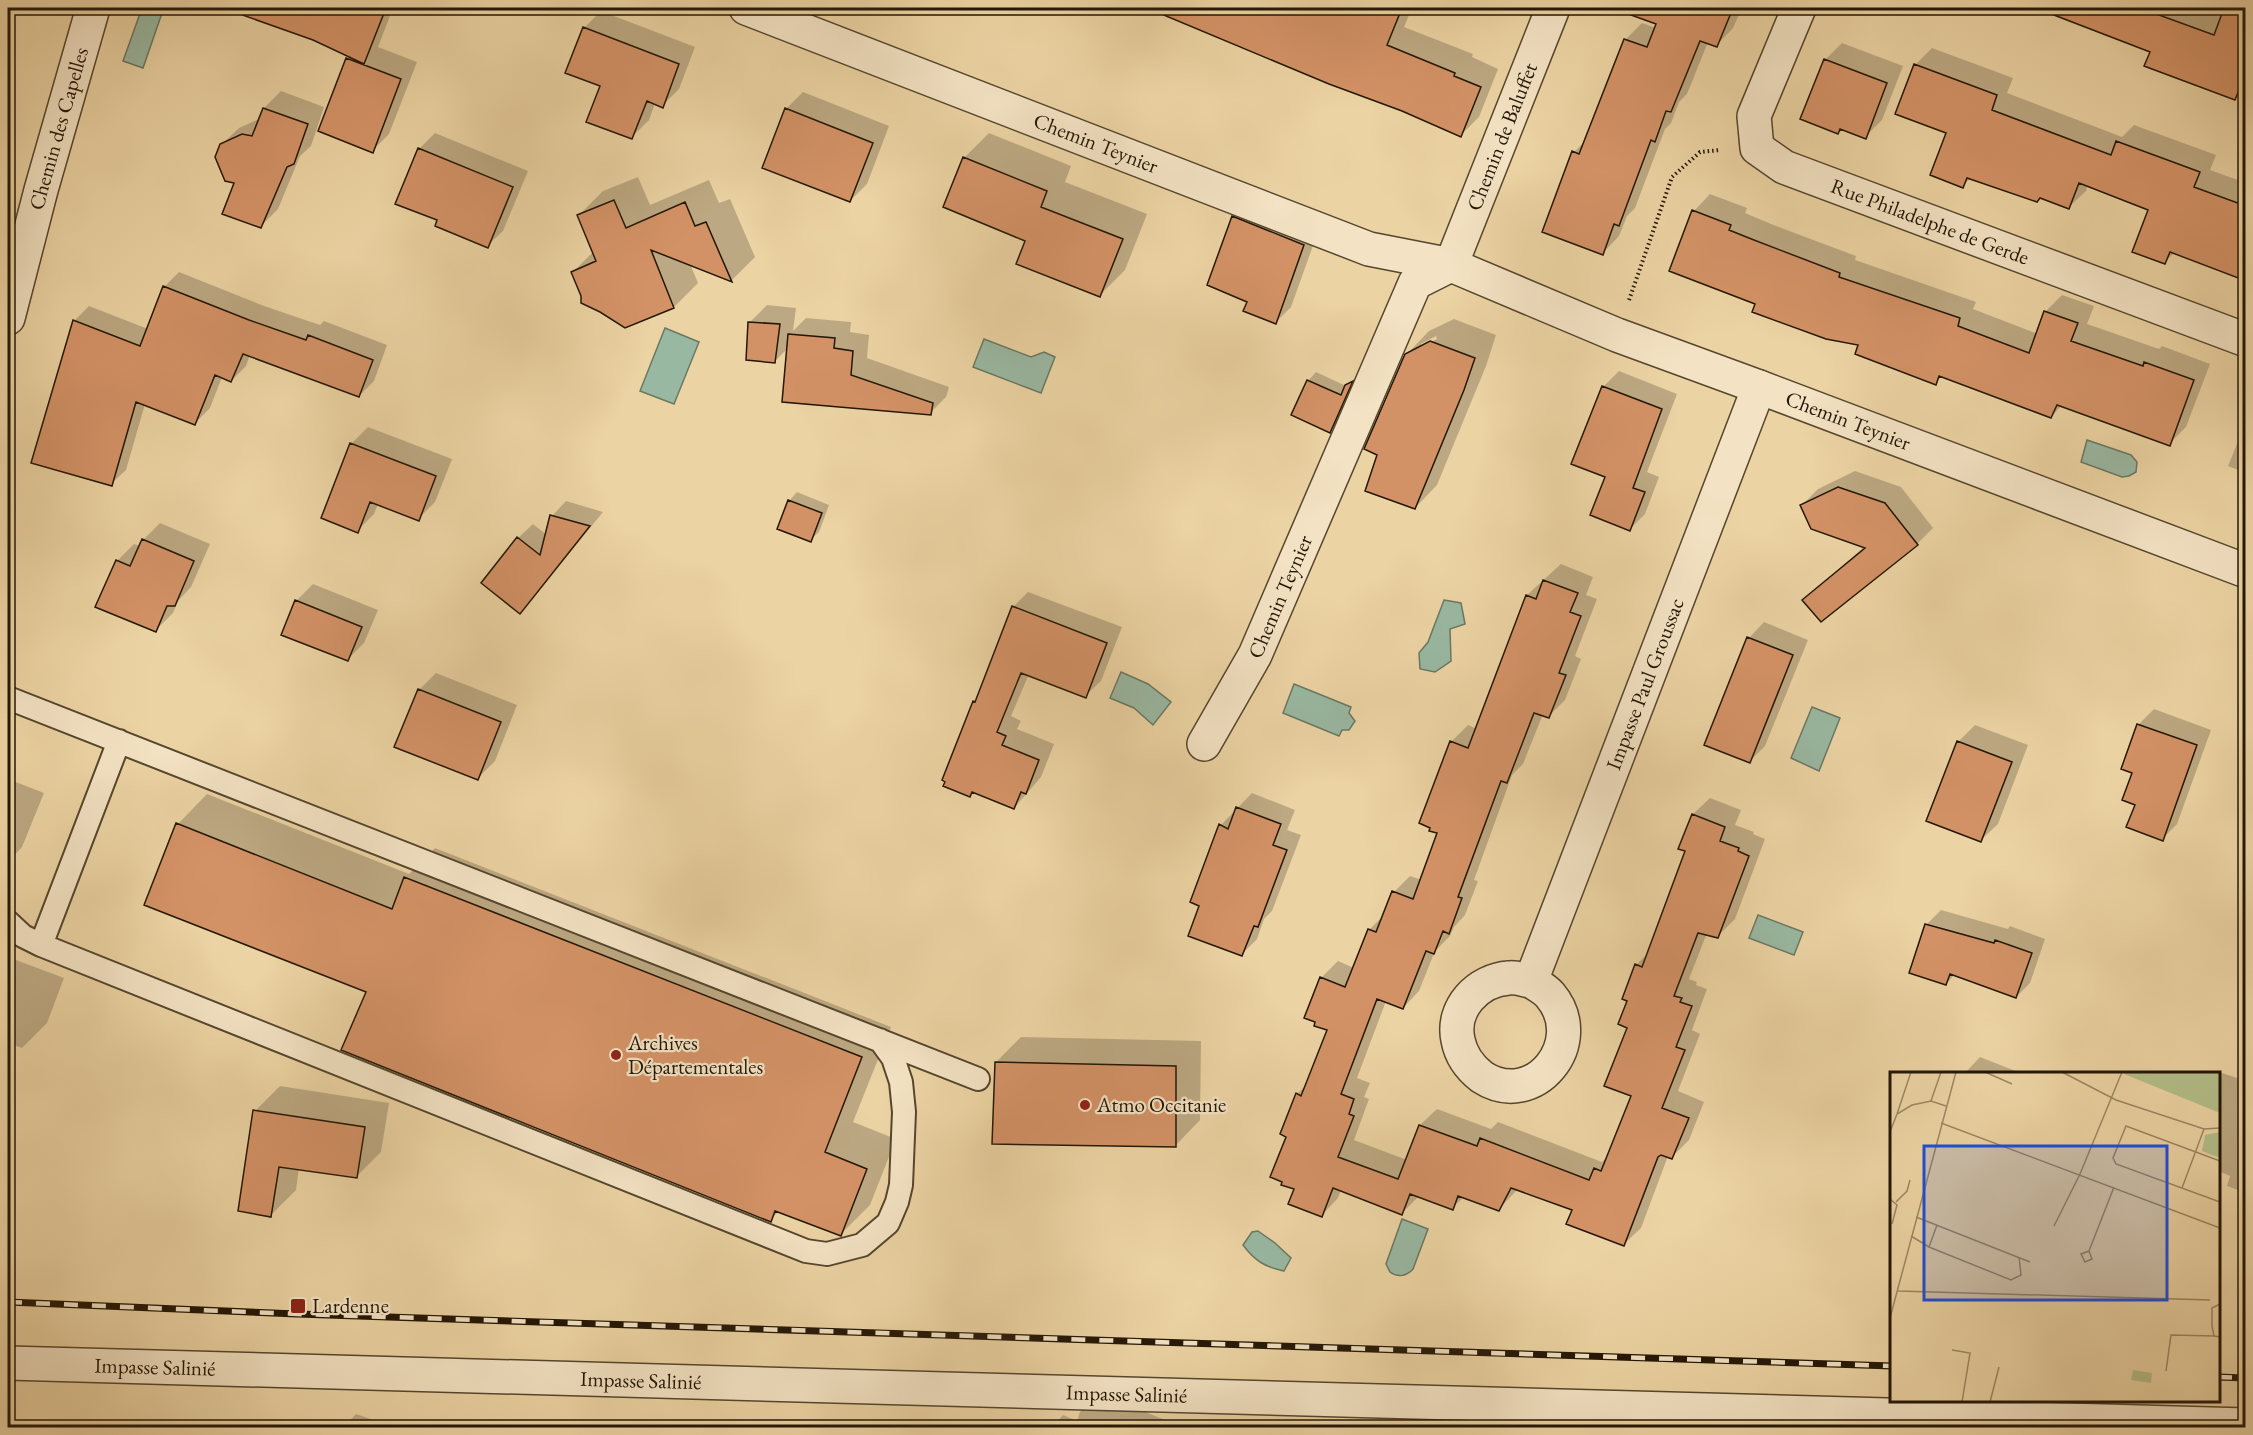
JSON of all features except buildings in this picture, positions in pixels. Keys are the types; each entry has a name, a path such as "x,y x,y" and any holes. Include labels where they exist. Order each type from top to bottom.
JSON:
{"street":[{"name":"Chemin des Capelles","path":"8,318 41,190 93,8"},
{"name":"Chemin Teynier","path":"746,8 1370,249 1451,265 1617,335 2246,571"},
{"name":"Chemin de Baluffet","path":"1451,265 1553,8"},
{"path":"1757,148 1754,116 1799,8"},
{"name":"Rue Philadelphe de Gerde","path":"1757,148 1784,167 2246,340"},
{"name":"Chemin Teynier","path":"1204,744 1256,655 1415,283 1451,265"},
{"name":"Impasse Paul Groussac","path":"1531,981 1759,387"},
{"name":"Impasse Salinié","path":"8,1363 2246,1425"}],"lane":[{"path":"8,698 978,1079"},
{"path":"41,945 119,741"},
{"path":"8,922 23,936 41,945 806,1251 827,1254 862,1245 878,1234 888,1223 897,1202 901,1185 903,1123 901,1082 893,1058 880,1040"}],"path":[{"path":"1617,335 1672,177 1700,152 1757,148"}],"shaded area":[{"path":"142,8 162,13 143,68 123,61"},
{"path":"665,328 699,342 674,404 640,391"},
{"path":"984,339 1031,357 1044,352 1055,357 1041,393 973,367"},
{"path":"2087,440 2131,455 2137,462 2136,472 2122,477 2081,462"},
{"path":"1444,600 1461,603 1465,624 1450,629 1451,661 1435,672 1420,669 1419,653 1428,642"},
{"path":"1121,672 1148,684 1171,702 1153,725 1134,708 1110,698"},
{"path":"1294,684 1351,707 1349,713 1355,721 1349,730 1342,730 1339,736 1283,713"},
{"path":"1812,707 1840,718 1819,771 1791,758"},
{"path":"1758,915 1803,932 1794,955 1749,938"},
{"path":"1402,1219 1428,1229 1413,1269 1399,1276 1390,1272 1386,1264"},
{"path":"1258,1231 1291,1258 1284,1271 1271,1268 1261,1262 1243,1245 1252,1232"}],"railway":[{"path":"8,1302 297,1314 1890,1366"},
{"path":"2220,1377 2246,1378"}],"place":[{"name":"Archives Départementales","path":"616,1055"},
{"name":"Atmo Occitanie","path":"1085,1105"},
{"name":"Lardenne","path":"298,1306"}]}
